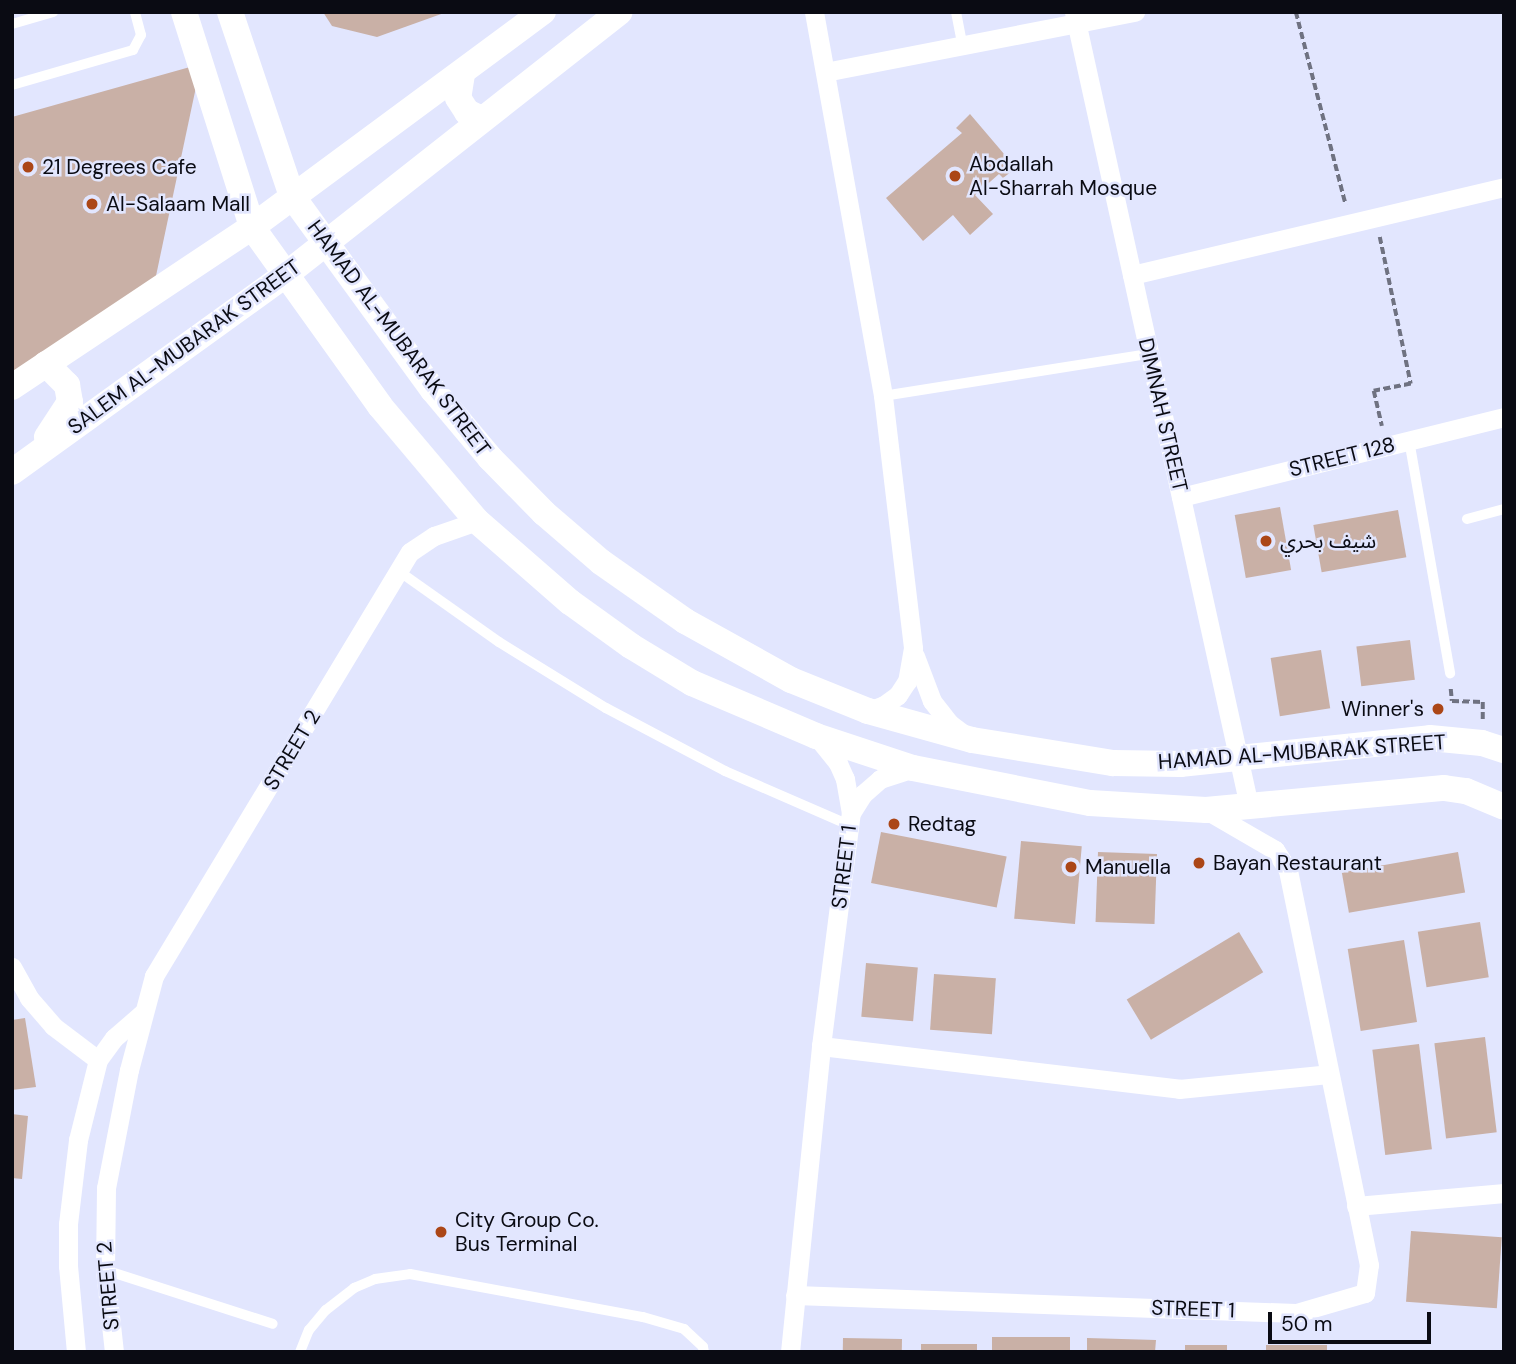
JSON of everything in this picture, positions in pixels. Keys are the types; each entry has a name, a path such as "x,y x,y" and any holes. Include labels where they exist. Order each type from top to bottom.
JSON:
{"main road":[{"path":"184,12 252,227 284,276 380,406 477,522 570,602 631,646 692,682 816,736 913,768 1090,803 1206,810 1444,788 1466,791 1504,807"},
{"name":"HAMAD AL-MUBARAK STREET","path":"230,12 292,197 433,390 490,458 554,521 601,562 685,621 791,680 868,711 972,740 1113,763 1180,764 1430,738 1493,746"},
{"path":"12,387 252,227 543,12"},
{"name":"SALEM AL-MUBARAK STREET","path":"20,466 284,276 620,12"},
{"path":"462,74 458,98 467,112 482,118"},
{"path":"20,466 62,418 70,402 66,385 46,364"}],"street":[{"path":"814,12 883,396 913,648 932,701 949,723 972,740"},
{"path":"825,72 963,47 1075,18 1135,12"},
{"name":"DIMNAH STREET","path":"1075,18 1250,806"},
{"path":"1132,275 1504,187"},
{"name":"STREET 128","path":"1181,497 1504,417"},
{"name":"STREET 2","path":"114,1352 105,1270 106,1188 142,1014 154,976 178,932 410,552 421,543 477,522"},
{"path":"868,711 884,705 898,695 908,681 913,648"},
{"name":"STREET 1","path":"790,1352 821,1046 850,819 845,779 838,763 816,736"},
{"name":"STREET 1","path":"850,819 863,794 880,779 913,768"},
{"name":"STREET 1","path":"795,1295 1297,1313 1365,1293 1369,1265 1284,861 1275,850 1206,810"},
{"path":"12,967 29,998 53,1026 98,1060"},
{"name":"STREET 2","path":"76,1352 68,1266 68,1224 78,1140 98,1060 114,1038 142,1014"},
{"path":"821,1046 1179,1089 1328,1074"},
{"path":"1356,1206 1504,1193"}],"lane":[{"path":"12,24 53,12"},
{"path":"12,85 133,50 141,35 135,12"},
{"path":"956,12 963,47"},
{"path":"883,396 1149,354"},
{"path":"1409,440 1450,673"},
{"path":"1466,519 1504,509"},
{"path":"400,572 499,642 606,708 725,771 850,819"},
{"path":"105,1270 273,1324"},
{"path":"300,1352 309,1330 326,1310 354,1288 375,1279 410,1274 643,1317 684,1329 703,1347 704,1352"}],"path":[{"path":"1296,12 1350,224"},
{"path":"1376,218 1411,384 1374,391 1386,446"},
{"path":"1450,673 1452,701 1483,702 1493,746"}],"building":[{"path":"323,12 444,13 377,37 332,26"},
{"name":"Al-Salaam Mall","path":"190,67 196,87 153,290 12,372 12,117"},
{"name":"Abdallah Al-Sharrah Mosque","path":"970,114 1016,168 1003,178 999,174 975,195 993,214 970,235 953,215 923,241 886,198 962,133 956,128"},
{"path":"1280,507 1291,570 1246,578 1235,515"},
{"path":"1398,510 1406,557 1322,572 1313,525"},
{"path":"1410,640 1415,680 1361,686 1356,647"},
{"path":"1321,650 1330,708 1280,716 1271,658"},
{"path":"881,832 1007,856 997,907 871,883"},
{"path":"1021,841 1082,846 1075,924 1014,919"},
{"path":"1098,852 1157,854 1155,924 1096,922"},
{"path":"1458,852 1465,892 1349,913 1342,872"},
{"path":"1480,922 1489,977 1427,987 1418,932"},
{"path":"1239,932 1263,972 1151,1040 1127,999"},
{"path":"1404,940 1417,1022 1361,1031 1348,949"},
{"path":"866,963 918,968 913,1021 861,1017"},
{"path":"934,974 996,978 992,1034 930,1030"},
{"path":"25,1018 36,1087 12,1090 12,1020"},
{"path":"1485,1037 1497,1132 1446,1138 1434,1043"},
{"path":"1419,1044 1432,1149 1385,1155 1372,1050"},
{"path":"12,1114 28,1116 22,1179 12,1178"},
{"path":"1411,1231 1502,1237 1497,1308 1406,1302"},
{"path":"992,1337 1070,1337 1070,1352 992,1352"},
{"path":"843,1338 902,1339 902,1352 843,1352"},
{"path":"1087,1338 1156,1340 1155,1352 1087,1352"},
{"path":"921,1344 977,1344 977,1352 921,1352"},
{"path":"1185,1345 1227,1345 1227,1352 1185,1352"},
{"path":"1266,1345 1327,1345 1327,1352 1266,1352"}],"place":[{"name":"21 Degrees Cafe","path":"28,167"},
{"name":"Abdallah Al-Sharrah Mosque","path":"955,176"},
{"name":"Al-Salaam Mall","path":"92,204"},
{"name":"شيف بحري","path":"1266,541"},
{"name":"Winner's","path":"1438,709"},
{"name":"Redtag","path":"894,824"},
{"name":"Bayan Restaurant","path":"1199,863"},
{"name":"Manuella","path":"1071,867"},
{"name":"City Group Co. Bus Terminal","path":"441,1232"}]}
